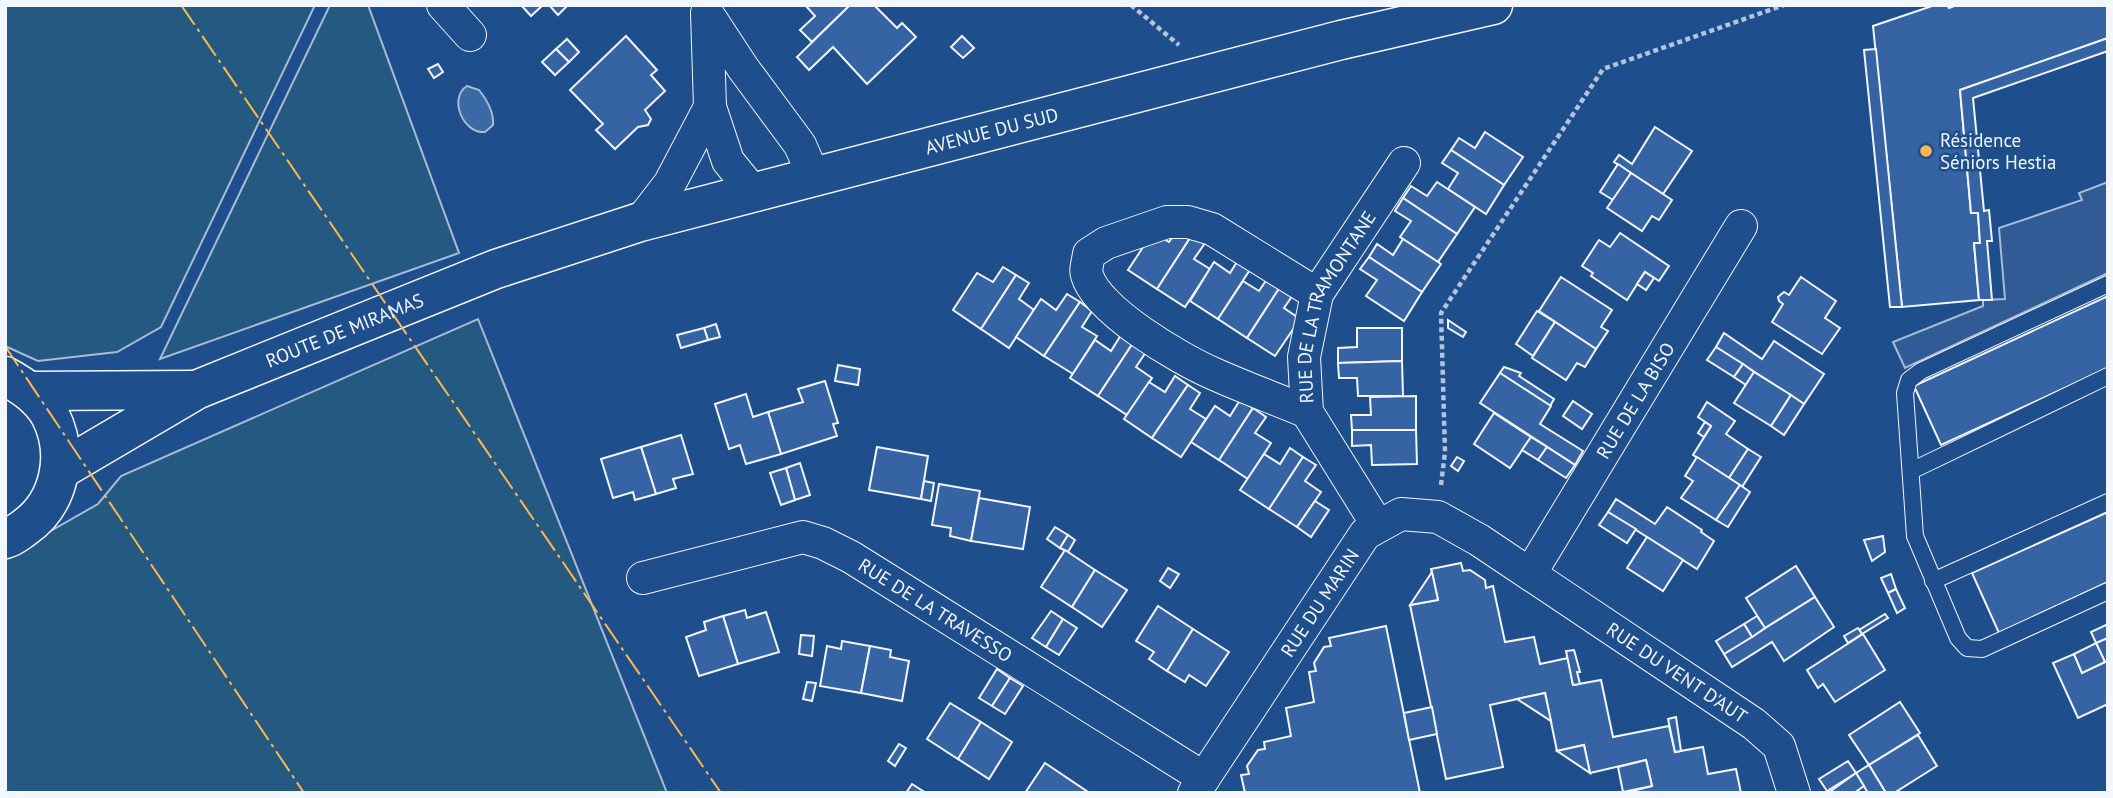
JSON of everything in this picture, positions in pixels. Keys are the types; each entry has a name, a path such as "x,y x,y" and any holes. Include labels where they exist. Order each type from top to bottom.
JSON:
{"main road":[{"name":"AVENUE DU SUD","path":"494,270 640,222 1214,74 1385,24 1493,5"},
{"name":"ROUTE DE MIRAMAS","path":"60,470 196,390 494,270"},
{"name":"ROUTE DE MIRAMAS","path":"18,383 196,390"},
{"path":"5,539 34,521 52,498 60,470 60,441 49,414 18,383"}],"street":[{"path":"443,5 470,35"},
{"path":"706,9 710,107 728,161 754,193"},
{"path":"706,9 743,68 800,145 814,177"},
{"path":"640,222 670,183 710,107"},
{"name":"RUE DE LA TRAMONTANE","path":"1378,526 1307,412 1304,357 1317,294 1404,163"},
{"path":"1307,412 1210,372 1156,342 1114,312 1097,294 1086,274 1089,254 1106,243 1167,222 1188,222 1212,229 1317,294"},
{"name":"RUE DE LA BISO","path":"1530,574 1741,226"},
{"name":"RUE DU MARIN","path":"1199,785 1365,534 1401,514 1438,517 1530,574"},
{"name":"RUE DE LA TRAVESSO","path":"643,578 803,537 823,543 851,557 1199,785"},
{"name":"RUE DU VENT D'AUT","path":"1530,574 1754,724 1779,746 1794,793"}],"lane":[{"path":"2108,284 1921,371 1909,380 1905,393 1915,536 1958,638 1967,648 1982,649 2108,591"},
{"path":"1911,471 2108,376"},
{"path":"1933,581 2108,502"}],"path":[{"path":"1131,5 1214,74"},
{"path":"1438,517 1445,452 1441,313 1604,69 1784,5"}],"shaded area":[{"path":"5,5 315,5 161,327 117,352 38,361 5,346"},
{"path":"330,5 368,5 459,253 160,359"},
{"path":"467,86 479,90 489,107 493,125 485,132 470,127 461,114 459,99"},
{"path":"2108,182 2108,273 1905,368 1893,342 1983,306 1983,300 2005,299 1999,228 2082,200 2079,193"},
{"path":"478,319 667,793 5,793 5,557 98,504 121,476"}],"building":[{"path":"521,5 543,5 531,16"},
{"path":"549,5 568,5 558,15"},
{"path":"805,5 850,5 812,42 800,30 815,16"},
{"path":"850,5 874,5 897,28 902,23 916,37 867,84 833,47 809,70 797,57"},
{"name":"Résidence Séniors Hestia","path":"1935,5 1947,5 1949,8 1957,5 2108,5 2108,38 1960,90 1971,213 1978,213 1980,243 1974,243 1979,300 1902,307 1873,26"},
{"path":"626,36 657,70 651,75 665,91 645,110 651,119 648,125 638,127 615,149 596,130 603,124 570,90"},
{"path":"962,36 974,48 963,58 951,47"},
{"path":"2108,38 2108,51 1973,98 1984,211 1989,210 1992,241 1987,241 1992,300 1979,300 1974,243 1980,243 1978,213 1971,213 1960,90"},
{"path":"567,39 579,52 569,62 556,49"},
{"path":"556,49 569,62 555,75 542,62"},
{"path":"1876,49 1902,307 1890,307 1864,50"},
{"path":"438,64 443,72 434,78 428,69"},
{"path":"1655,127 1692,151 1663,194 1614,162 1619,155 1632,164"},
{"path":"1485,132 1523,157 1504,185 1451,150 1459,138 1475,148"},
{"path":"1451,150 1504,185 1486,214 1448,189 1458,173 1442,163"},
{"path":"1618,164 1631,173 1613,200 1600,192"},
{"path":"1631,173 1672,200 1659,220 1652,216 1642,231 1607,208"},
{"path":"1437,182 1475,207 1457,234 1403,198 1411,186 1427,196"},
{"path":"1403,198 1457,234 1438,262 1400,237 1411,221 1395,211"},
{"path":"1180,226 1192,235 1157,289 1128,270 1153,232 1169,242"},
{"path":"1620,233 1669,266 1659,281 1645,272 1627,300 1591,276 1593,273 1582,266 1599,240 1610,247"},
{"path":"1192,235 1205,243 1194,259 1210,269 1185,307 1157,289"},
{"path":"1403,239 1441,264 1422,292 1369,257 1377,244 1393,255"},
{"path":"1240,257 1253,265 1218,319 1190,301 1214,262 1230,273"},
{"path":"1369,257 1422,292 1404,321 1366,296 1377,280 1360,269"},
{"path":"1003,267 1016,275 981,329 953,310 977,273 993,282"},
{"path":"1645,272 1654,278 1646,290 1637,284"},
{"path":"1016,275 1029,283 1019,299 1034,310 1009,348 981,329"},
{"path":"1269,276 1282,284 1247,338 1218,319 1243,281 1259,291"},
{"path":"1561,277 1612,310 1601,327 1608,331 1596,349 1539,311"},
{"path":"1801,277 1836,301 1825,318 1840,328 1822,354 1772,322 1783,304 1778,297 1784,292 1789,295"},
{"path":"1282,284 1295,292 1284,308 1300,319 1275,356 1247,338"},
{"path":"1067,294 1080,302 1044,356 1016,337 1041,299 1056,310"},
{"path":"2108,296 2108,368 1941,445 1914,386"},
{"path":"1080,302 1092,311 1082,327 1097,336 1073,374 1044,356"},
{"path":"1537,311 1555,322 1533,356 1516,344"},
{"path":"1448,320 1466,332 1463,337 1448,328"},
{"path":"1555,322 1596,349 1585,367 1577,363 1566,380 1532,358"},
{"path":"716,324 720,337 708,340 704,328"},
{"path":"704,328 708,340 681,348 677,335"},
{"path":"1357,328 1402,328 1402,361 1338,363 1338,348 1357,347"},
{"path":"1724,333 1762,359 1774,341 1824,374 1804,404 1716,347"},
{"path":"1121,335 1133,343 1098,396 1070,378 1095,340 1111,351"},
{"path":"1133,343 1146,352 1136,367 1152,378 1127,415 1098,396"},
{"path":"1716,347 1743,364 1734,377 1707,360"},
{"path":"1402,361 1403,396 1358,396 1357,378 1339,378 1338,363"},
{"path":"1743,364 1754,372 1746,385 1734,377"},
{"path":"838,365 860,369 858,385 835,381"},
{"path":"1504,367 1521,373 1519,376 1554,399 1550,406 1500,373"},
{"path":"1754,372 1791,395 1771,426 1734,403"},
{"path":"1500,373 1551,406 1540,424 1583,451 1575,465 1480,403"},
{"path":"1175,376 1188,385 1152,438 1124,419 1149,382 1165,392"},
{"path":"825,381 838,423 833,424 837,436 781,454 768,412 803,402 798,389"},
{"path":"1188,385 1200,393 1190,409 1206,419 1181,457 1152,438"},
{"path":"746,394 753,417 768,412 781,454 746,464 740,445 729,449 715,404"},
{"path":"1791,395 1804,404 1784,435 1771,426"},
{"path":"1416,396 1416,430 1352,430 1351,415 1371,415 1370,397"},
{"path":"1240,400 1253,408 1219,460 1191,442 1215,406 1230,416"},
{"path":"1573,401 1592,414 1582,429 1563,416"},
{"path":"1707,402 1735,421 1726,434 1748,449 1729,478 1693,455 1711,426 1698,417"},
{"path":"1253,408 1266,417 1255,433 1271,443 1248,479 1219,460"},
{"path":"1494,413 1531,437 1510,468 1474,444"},
{"path":"1705,422 1711,426 1704,437 1698,433"},
{"path":"1352,430 1416,430 1417,464 1372,465 1371,445 1352,446"},
{"path":"681,435 693,474 673,479 676,488 656,494 641,447"},
{"path":"1531,437 1547,447 1538,460 1522,450"},
{"path":"641,447 656,494 635,500 633,492 613,498 601,459"},
{"path":"877,447 928,456 921,499 869,490"},
{"path":"1547,447 1575,465 1566,478 1538,460"},
{"path":"1290,448 1303,457 1269,509 1240,490 1264,454 1280,464"},
{"path":"1748,449 1761,457 1742,487 1729,478"},
{"path":"1303,457 1316,465 1305,481 1321,492 1297,527 1269,509"},
{"path":"1457,457 1464,461 1458,471 1451,466"},
{"path":"1697,457 1740,485 1716,520 1681,498 1693,481 1685,476"},
{"path":"800,463 810,495 795,500 786,468"},
{"path":"786,468 795,500 781,505 770,473"},
{"path":"924,481 934,483 931,501 921,499"},
{"path":"939,484 980,491 971,541 950,536 951,528 932,525"},
{"path":"1740,485 1750,492 1728,527 1716,520"},
{"path":"979,498 1030,507 1023,549 971,541"},
{"path":"1616,499 1655,524 1667,507 1702,530 1701,532 1714,541 1697,569 1608,512"},
{"path":"1315,501 1329,510 1311,537 1297,527"},
{"path":"1608,512 1636,529 1627,543 1599,525"},
{"path":"2108,512 2108,582 1999,633 1972,573"},
{"path":"1055,527 1068,535 1060,548 1047,539"},
{"path":"1068,535 1075,540 1068,552 1060,548"},
{"path":"1883,536 1885,552 1872,561 1864,540"},
{"path":"1647,537 1683,560 1663,591 1627,568"},
{"path":"1065,550 1095,570 1072,607 1041,587"},
{"path":"1461,563 1463,571 1470,570 1485,580 1486,588 1493,586 1505,642 1534,637 1540,664 1568,658 1573,685 1601,680 1613,737 1669,726 1675,752 1703,747 1708,774 1736,769 1741,793 1624,793 1652,786 1646,760 1590,773 1584,745 1557,751 1545,693 1490,705 1503,767 1446,779 1410,605 1438,600 1431,569"},
{"path":"1796,566 1815,597 1765,628 1746,598"},
{"path":"1168,568 1179,574 1170,588 1160,581"},
{"path":"1095,570 1127,590 1102,627 1072,607"},
{"path":"1432,572 1438,600 1410,605"},
{"path":"1891,574 1896,589 1888,593 1881,578"},
{"path":"1896,589 1905,608 1897,613 1888,593"},
{"path":"1815,597 1834,627 1784,661 1772,642 1732,667 1724,654"},
{"path":"1158,606 1193,629 1167,671 1149,659 1154,652 1136,641"},
{"path":"745,610 747,618 766,612 779,652 738,664 723,616"},
{"path":"1051,611 1063,619 1046,647 1032,638"},
{"path":"1885,614 1888,618 1862,634 1859,630"},
{"path":"723,616 738,664 699,676 686,637 706,630 704,622"},
{"path":"1757,616 1765,628 1752,637 1744,624"},
{"path":"1063,619 1077,628 1059,655 1046,647"},
{"path":"1744,624 1752,637 1724,654 1716,641"},
{"path":"2108,624 2108,638 2096,643 2091,632"},
{"path":"1386,626 1420,793 1245,793 1241,775 1249,774 1247,766 1258,750 1265,749 1264,742 1291,736 1286,708 1314,702 1309,672 1316,671 1314,663 1324,647 1331,646 1329,638"},
{"path":"1858,628 1862,634 1848,643 1844,636"},
{"path":"1193,629 1229,652 1206,686 1189,675 1185,682 1167,671"},
{"path":"1863,634 1885,670 1835,702 1823,684 1818,688 1807,670"},
{"path":"801,635 814,636 812,656 799,654"},
{"path":"2108,638 2108,704 2078,718 2053,663 2074,654 2082,673 2105,662 2096,643"},
{"path":"842,641 870,646 861,693 820,686 827,646 841,649"},
{"path":"2096,643 2105,662 2082,673 2074,654"},
{"path":"870,646 891,650 890,657 909,661 902,701 861,693"},
{"path":"1574,650 1580,684 1573,685 1566,651"},
{"path":"997,669 1010,678 992,706 979,698"},
{"path":"1010,678 1023,686 1005,714 992,706"},
{"path":"807,682 816,683 812,701 803,699"},
{"path":"1545,693 1551,721 1517,699"},
{"path":"1900,702 1920,733 1869,765 1849,735"},
{"path":"950,703 981,722 958,759 927,739"},
{"path":"1432,707 1437,734 1409,740 1404,713"},
{"path":"1676,717 1681,751 1675,752 1668,719"},
{"path":"981,722 1012,742 989,779 958,759"},
{"path":"1918,735 1937,766 1894,793 1886,793 1869,765"},
{"path":"899,744 906,748 895,766 888,761"},
{"path":"1584,745 1590,773 1557,751"},
{"path":"1646,760 1652,786 1623,792 1618,767"},
{"path":"1848,761 1856,773 1827,791 1819,779"},
{"path":"1045,763 1088,792 1025,793"},
{"path":"1869,765 1886,793 1868,793 1856,773"},
{"path":"1856,773 1864,786 1854,793 1828,793"},
{"path":"912,784 926,793 906,793"}],"power":[{"path":"181,5 721,793"},
{"path":"5,346 304,793"}],"place":[{"name":"Résidence Séniors Hestia","path":"1926,151"}]}
